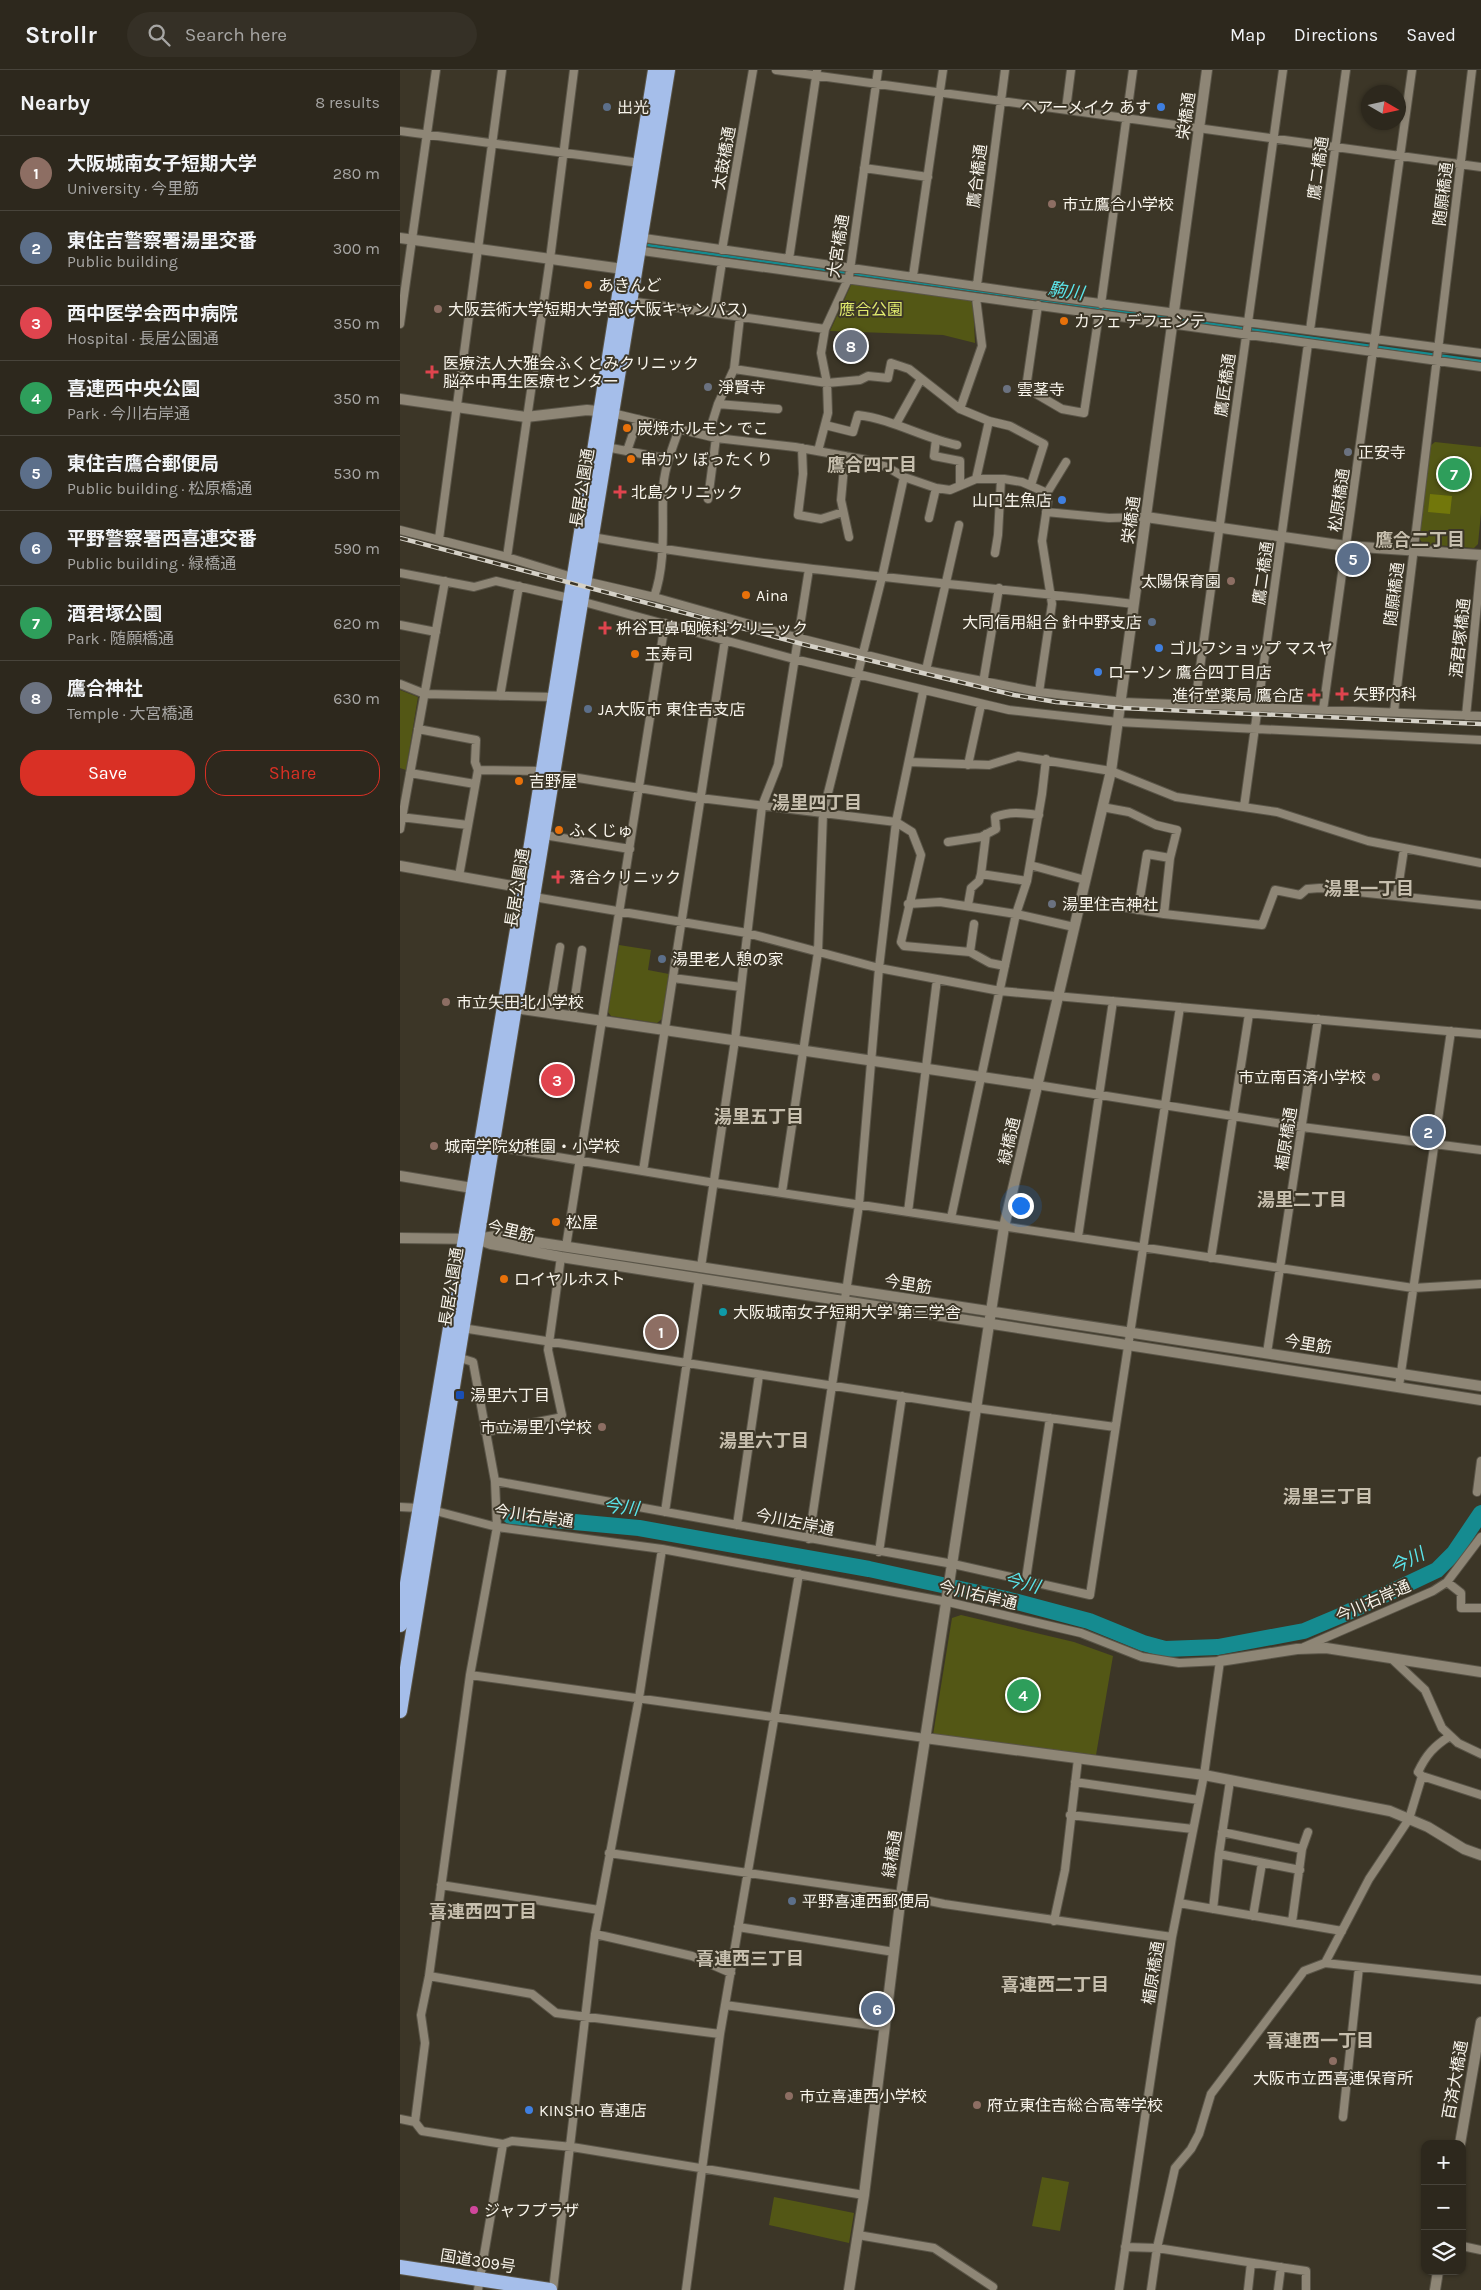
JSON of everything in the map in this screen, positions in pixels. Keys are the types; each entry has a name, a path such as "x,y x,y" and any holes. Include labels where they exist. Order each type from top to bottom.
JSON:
{"highway":[{"name":"長居公園通","path":"400,1711 426,1509 470,1239 491,1146 515,1008 529,892 544,835 554,697 579,579 628,270 640,163 655,70"},
{"name":"長居公園通","path":"632,243 668,70"},
{"name":"長居公園通","path":"579,579 592,537 606,447 606,411 628,301 628,270"},
{"name":"長居公園通","path":"400,1625 457,1358 462,1328 470,1239 472,1188 529,892 575,600"},
{"name":"国道309号","path":"400,2267 479,2284 552,2290"}],"street":[{"path":"400,324 436,70"},
{"path":"438,539 502,70"},
{"path":"507,557 550,259 574,70"},
{"name":"太鼓橋通","path":"722,250 753,70"},
{"path":"776,70 817,73 876,84 1481,167"},
{"name":"大宮橋通","path":"818,451 828,413 827,383 821,353 825,329 849,274 878,70"},
{"path":"913,276 943,70"},
{"name":"鷹合橋通","path":"977,285 1005,70"},
{"path":"1066,109 1071,70"},
{"path":"1101,304 1134,70"},
{"name":"栄橋通","path":"1118,722 1207,70"},
{"name":"鷹匠橋通","path":"1195,704 1283,70"},
{"name":"鷹二橋通","path":"1310,330 1346,70"},
{"path":"1374,339 1412,70"},
{"name":"随願橋通","path":"1394,712 1472,70"},
{"path":"789,258 817,73"},
{"path":"400,131 640,163"},
{"path":"864,168 928,177"},
{"path":"400,238 628,270"},
{"path":"632,243 722,250 789,258 849,274 976,298 1099,314 1247,323 1481,353"},
{"path":"632,243 722,262 849,274 913,276 977,285 1101,304 1246,334 1481,367"},
{"path":"714,313 722,262"},
{"path":"960,409 982,346 976,298"},
{"path":"628,301 825,329"},
{"path":"1038,305 1026,388 1062,409 1084,413 1099,314"},
{"path":"708,499 712,437 718,404 734,369 740,318"},
{"name":"松原橋通","path":"1323,710 1374,339"},
{"name":"鷹二橋通","path":"1244,807 1308,344"},
{"path":"734,369 827,383 860,380 868,376 888,378 891,363 909,369 960,409 989,421 1010,426 1044,444 1031,485"},
{"path":"896,424 921,380"},
{"path":"400,399 526,417 606,411 712,437 802,448 845,456 880,465 904,477 936,488 950,490 976,479 1001,479 1031,485 1046,493"},
{"path":"718,404 778,409"},
{"path":"825,425 853,432 858,415 873,417 957,445"},
{"path":"627,451 638,419"},
{"path":"976,479 989,421"},
{"path":"654,598 663,550 662,491 668,459 679,429"},
{"path":"936,439 934,456 960,461 960,485"},
{"path":"606,447 668,459"},
{"path":"802,448 803,474 798,515 821,519 843,512"},
{"path":"845,456 842,482 843,512 849,537"},
{"path":"1039,692 1052,604 1042,541 1046,512 1046,493 1066,462"},
{"path":"782,1192 818,952 823,813 882,577 904,477"},
{"path":"995,553 998,535 1001,479"},
{"path":"928,518 936,488"},
{"path":"1046,512 1109,518 1146,517 1346,546 1481,555"},
{"path":"926,670 959,525"},
{"path":"400,530 507,557 579,579 862,654 926,670 1039,692 1120,701 1481,716"},
{"path":"592,537 663,550 809,569 1134,604"},
{"name":"酒君塚橋通","path":"1466,716 1481,563"},
{"path":"701,1267 735,1040 762,806 778,765 809,569"},
{"path":"400,573 474,587 496,580 923,692 1043,716 1254,730 1481,740"},
{"path":"400,829 445,581"},
{"path":"500,696 519,586"},
{"path":"983,682 999,588"},
{"path":"566,1247 665,623"},
{"path":"400,625 436,632"},
{"path":"643,1171 726,640"},
{"path":"400,684 425,694 554,697"},
{"path":"808,1539 859,1204 879,968 896,822 923,692"},
{"path":"968,765 981,705"},
{"name":"緑橋通","path":"849,2290 864,2195 901,1895 948,1602 1004,1227 1111,771 1118,722"},
{"path":"418,728 476,740 478,770 459,876"},
{"path":"909,762 989,766 1018,756 1046,759 1111,771 1176,797 1277,812 1368,841 1481,863"},
{"path":"951,1218 1016,914 1027,882 1039,815 1046,759"},
{"path":"478,770 548,773 700,798 896,822 912,832 921,855 908,904 901,942 904,946 970,952 990,963 1005,966"},
{"path":"410,773 475,784"},
{"path":"1102,807 1129,812 1156,825 1177,830 1170,858 1164,914"},
{"path":"948,842 981,837 996,829 995,817 1001,814 1010,812 1039,815"},
{"path":"401,817 468,825"},
{"path":"968,905 971,888 979,881 981,874 986,834"},
{"path":"544,835 630,849"},
{"path":"1397,895 1404,849"},
{"path":"1138,910 1147,854 1170,858"},
{"path":"400,866 459,876 620,912 747,933 879,968 1000,991 1481,1034"},
{"path":"1030,866 1085,880"},
{"path":"981,874 1027,882"},
{"path":"1080,900 1164,914 1262,925 1275,890 1300,895 1307,889 1320,888 1481,905"},
{"path":"908,904 940,902 968,905 1074,927"},
{"path":"970,952 974,924"},
{"path":"549,1013 560,947"},
{"path":"572,1017 582,950"},
{"path":"673,978 741,987"},
{"path":"908,1212 937,979"},
{"path":"1078,1237 1113,1001"},
{"path":"462,1328 976,1408 1116,1427 1127,1343 1180,1006"},
{"path":"515,1008 1100,1094 1302,1127 1481,1150"},
{"path":"1211,1258 1249,1014"},
{"name":"楯原橋通","path":"1267,1353 1318,1019"},
{"path":"1399,1386 1451,1031"},
{"path":"491,1146 715,1183 1413,1288 1481,1284"},
{"path":"400,1176 472,1188"},
{"name":"今里筋","path":"470,1239 492,1236 1481,1386"},
{"path":"400,1238 470,1239"},
{"name":"今里筋","path":"470,1239 561,1257 699,1279 1127,1343 1481,1400"},
{"path":"485,1432 558,1418 562,1415 548,1350 561,1257"},
{"path":"665,1512 699,1279"},
{"path":"415,2122 425,2043 421,2015 429,1976 470,1674 497,1527 494,1481 473,1362 457,1358"},
{"path":"737,1525 759,1375"},
{"path":"879,1552 902,1396"},
{"path":"1026,1579 1050,1418"},
{"name":"今川左岸通","path":"494,1481 737,1525 952,1567 1026,1579 1090,1595 1116,1427"},
{"path":"1476,1492 1481,1461"},
{"name":"今川右岸通","path":"400,1507 426,1509 497,1527 662,1549 948,1602 1081,1633 1142,1657 1179,1663 1220,1661 1297,1649 1433,1591 1447,1582 1478,1547 1481,1537"},
{"path":"552,2290 572,2147 595,1934 639,1698 662,1549"},
{"path":"686,2290 704,2167 720,2034 799,1574"},
{"path":"1447,1582 1461,1593 1461,1608 1481,1608"},
{"path":"1297,1649 1326,1648 1481,1672"},
{"path":"1391,1658 1425,1690 1442,1728 1458,1743 1481,1754"},
{"name":"楯原橋通","path":"1119,2290 1172,1937 1204,1776 1220,1661"},
{"path":"470,1674 774,1719 1230,1780 1390,1811 1428,1827 1464,1849 1481,1855"},
{"path":"1450,1736 1433,1747 1425,1757 1418,1772 1422,1776 1481,1795"},
{"path":"1054,1921 1064,1870 1078,1760"},
{"path":"1325,1963 1369,1879 1409,1819 1422,1776"},
{"path":"1214,1909 1218,1854 1230,1780"},
{"path":"1075,1782 1199,1800"},
{"path":"1070,1815 1193,1829"},
{"path":"1222,1832 1302,1849"},
{"path":"1292,1922 1302,1849 1308,1832"},
{"path":"609,1853 901,1895 944,1904 1054,1921 1172,1937"},
{"path":"1218,1854 1300,1870"},
{"path":"1253,1916 1262,1863"},
{"path":"441,1885 599,1910"},
{"path":"1179,1903 1342,1931"},
{"path":"738,1927 894,1952"},
{"path":"595,1934 692,1956 731,1973"},
{"path":"1151,2290 1157,2248 1175,2168 1191,2150 1199,2134 1212,2094 1304,1971 1325,1963 1481,1980"},
{"path":"1343,2118 1359,1967"},
{"path":"429,1976 532,1994 556,2013 587,2015 720,2034"},
{"path":"725,2005 885,2026"},
{"name":"百済大橋通","path":"1461,2140 1478,2052 1481,2022"},
{"path":"400,2119 415,2122 422,2131 503,2144 512,2141 572,2147 704,2167 864,2195"},
{"path":"479,2284 503,2144"},
{"path":"858,2235 934,2248 993,2287"},
{"path":"1125,2246 1157,2248 1306,2271 1306,2290"},
{"path":"1466,2247 1481,2250"},
{"path":"1248,2290 1251,2263"},
{"path":"1278,2290 1281,2267"},
{"path":"1435,2290 1437,2275"}],"green space":[{"name":"應合公園","path":"855,283 970,300 973,304 975,343 943,335 830,331 851,285"},
{"path":"1435,442 1481,447 1481,513 1478,544 1474,548 1423,544 1419,538 1430,446"},
{"path":"400,690 418,697 406,770 400,768"},
{"path":"619,945 651,950 648,970 669,974 662,1019 657,1023 611,1016 608,1012"},
{"path":"961,1615 1074,1642 1113,1656 1096,1755 933,1735 952,1618"},
{"path":"1042,2177 1069,2182 1060,2231 1032,2226"},
{"path":"774,2197 854,2213 849,2243 769,2225"}],"shaded area":[{"path":"1430,494 1452,496 1450,514 1428,512"}],"waterway":[{"name":"駒川","path":"647,245 1171,318"},
{"name":"駒川","path":"1176,319 1481,361"},
{"name":"今川","path":"510,1516 639,1528 869,1569 1006,1599 1089,1621 1143,1643 1165,1649 1218,1647 1304,1631 1342,1615 1437,1570 1454,1553 1481,1513"}],"railway":[{"path":"400,538 810,646 1014,695 1056,702 1122,708 1481,724"}],"place":[{"name":"出光","path":"607,107"},
{"name":"ヘアーメイク あす","path":"1161,107"},
{"name":"市立鷹合小学校","path":"1052,204"},
{"name":"あきんど","path":"588,285"},
{"name":"大阪芸術大学短期大学部(大阪キャンパス)","path":"438,309"},
{"name":"カフェ デフェンテ","path":"1064,321"},
{"name":"鷹合神社","path":"851,346"},
{"name":"医療法人大雅会ふくとみクリニック 脳卒中再生医療センター","path":"432,372"},
{"name":"淨賢寺","path":"708,387"},
{"name":"雲茎寺","path":"1007,389"},
{"name":"炭焼ホルモン でこ","path":"627,428"},
{"name":"正安寺","path":"1348,452"},
{"name":"串カツ ぼったくり","path":"631,459"},
{"name":"酒君塚公園","path":"1454,474"},
{"name":"北島クリニック","path":"620,492"},
{"name":"山口生魚店","path":"1062,500"},
{"name":"東住吉鷹合郵便局","path":"1353,559"},
{"name":"太陽保育園","path":"1231,581"},
{"name":"Aina","path":"746,595"},
{"name":"大同信用組合 針中野支店","path":"1152,622"},
{"name":"枡谷耳鼻咽喉科クリニック","path":"605,628"},
{"name":"ゴルフショップ マスヤ","path":"1159,648"},
{"name":"玉寿司","path":"635,654"},
{"name":"ローソン 鷹合四丁目店","path":"1098,672"},
{"name":"矢野内科","path":"1342,694"},
{"name":"進行堂薬局 鷹合店","path":"1314,695"},
{"name":"JA大阪市 東住吉支店","path":"588,709"},
{"name":"吉野屋","path":"519,781"},
{"name":"ふくじゅ","path":"559,830"},
{"name":"落合クリニック","path":"558,877"},
{"name":"湯里住吉神社","path":"1052,904"},
{"name":"湯里老人憩の家","path":"662,959"},
{"name":"市立矢田北小学校","path":"446,1002"},
{"name":"市立南百済小学校","path":"1376,1077"},
{"name":"西中医学会西中病院","path":"557,1080"},
{"name":"東住吉警察署湯里交番","path":"1428,1132"},
{"name":"城南学院幼稚園・小学校","path":"434,1146"},
{"name":"松屋","path":"556,1222"},
{"name":"ロイヤルホスト","path":"504,1279"},
{"name":"大阪城南女子短期大学 第三学舎","path":"723,1312"},
{"name":"大阪城南女子短期大学","path":"661,1332"},
{"name":"湯里六丁目","path":"460,1395"},
{"name":"市立湯里小学校","path":"602,1427"},
{"name":"喜連西中央公園","path":"1023,1695"},
{"name":"平野喜連西郵便局","path":"792,1901"},
{"name":"平野警察署西喜連交番","path":"877,2009"},
{"name":"大阪市立西喜連保育所","path":"1333,2061"},
{"name":"市立喜連西小学校","path":"789,2096"},
{"name":"府立東住吉総合高等学校","path":"977,2105"},
{"name":"KINSHO 喜連店","path":"529,2110"},
{"name":"ジャフプラザ","path":"474,2210"}],"district":[{"name":"鷹合四丁目","path":"872,465"},
{"name":"鷹合二丁目","path":"1420,540"},
{"name":"湯里四丁目","path":"817,803"},
{"name":"湯里一丁目","path":"1369,889"},
{"name":"湯里五丁目","path":"759,1117"},
{"name":"湯里二丁目","path":"1302,1200"},
{"name":"湯里六丁目","path":"764,1441"},
{"name":"湯里三丁目","path":"1328,1497"},
{"name":"喜連西四丁目","path":"483,1912"},
{"name":"喜連西三丁目","path":"750,1959"},
{"name":"喜連西二丁目","path":"1055,1985"},
{"name":"喜連西一丁目","path":"1320,2041"}]}
